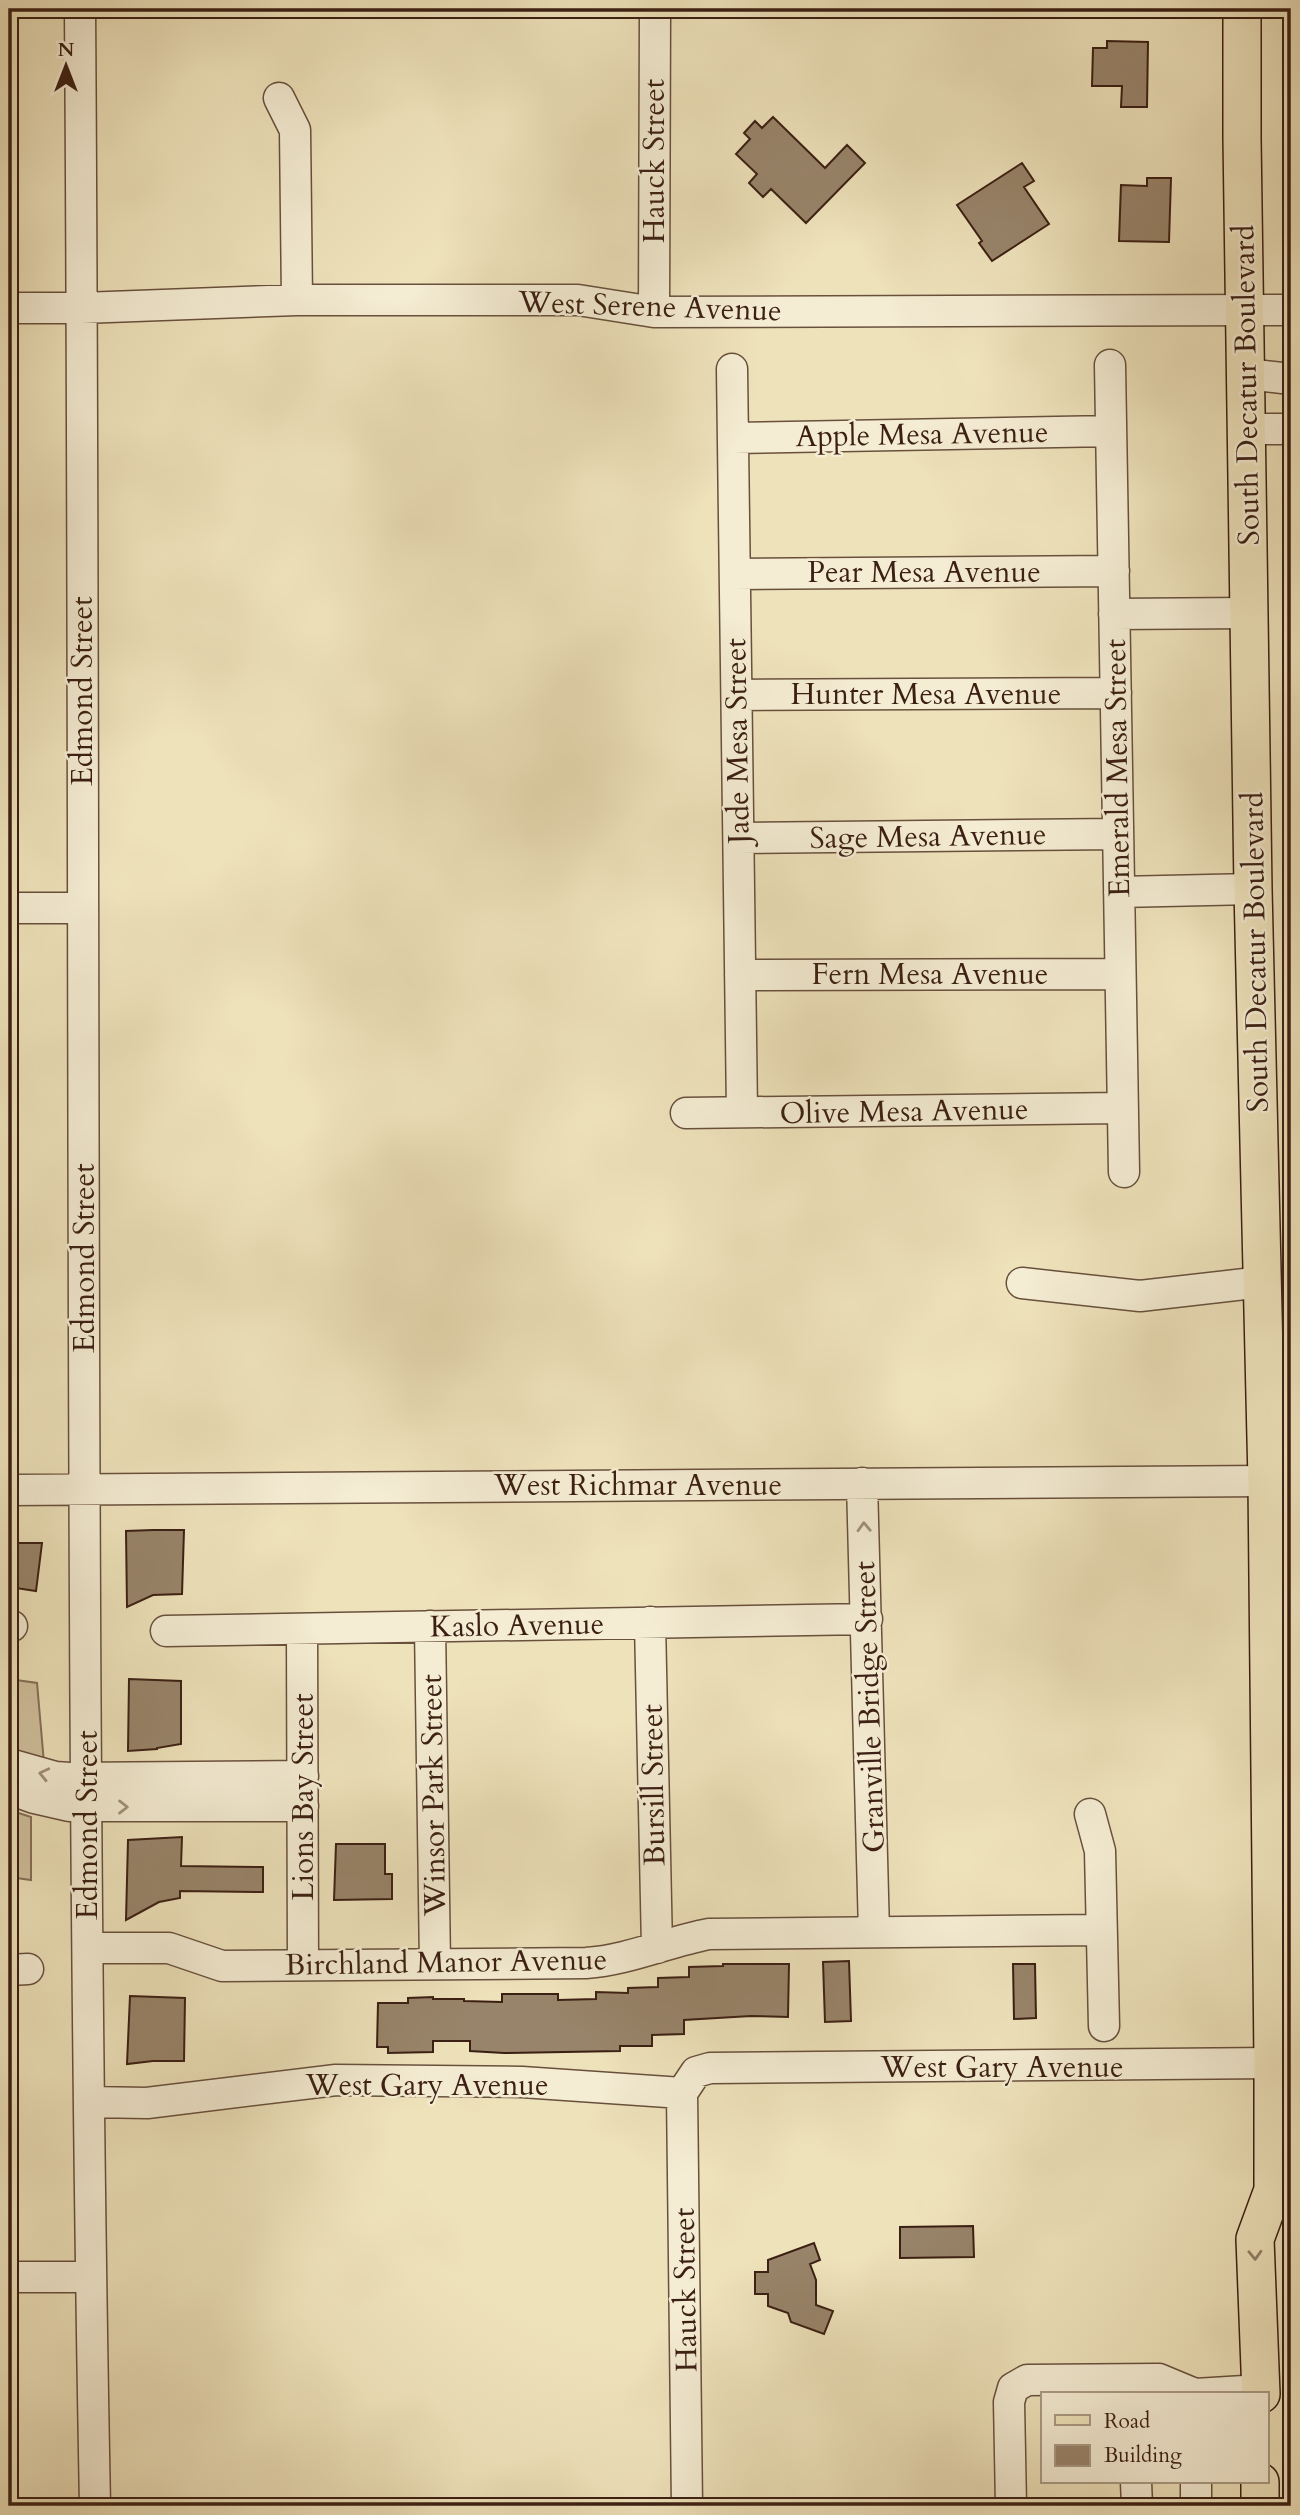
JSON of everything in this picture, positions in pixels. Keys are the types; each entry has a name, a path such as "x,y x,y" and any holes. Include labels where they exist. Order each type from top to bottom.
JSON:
{"main road":[{"name":"South Decatur Boulevard","path":"1242,9 1241,138 1253,889 1267,1480 1273,2063 1273,2190 1255,2238 1261,2392"},
{"path":"1273,2190 1291,2221"},
{"path":"1260,2484 1260,2506"}],"street":[{"name":"Edmond Street","path":"80,9 84,1489 95,2506"},
{"name":"Hauck Street","path":"654,312 655,9"},
{"path":"279,98 295,130 297,300"},
{"name":"West Serene Avenue","path":"9,307 297,300 578,300 654,312 1291,310"},
{"name":"Emerald Mesa Street","path":"1110,365 1124,1172"},
{"name":"Jade Mesa Street","path":"733,369 742,1112"},
{"path":"1246,374 1291,379"},
{"path":"1247,429 1291,429"},
{"name":"Apple Mesa Avenue","path":"733,438 1111,431"},
{"name":"Pear Mesa Avenue","path":"735,574 1114,571"},
{"path":"1114,614 1250,612"},
{"name":"Hunter Mesa Avenue","path":"737,695 1115,693"},
{"name":"Sage Mesa Avenue","path":"738,838 1118,834"},
{"path":"1119,892 1253,889"},
{"path":"9,908 83,908"},
{"name":"Fern Mesa Avenue","path":"740,975 1120,974"},
{"name":"Olive Mesa Avenue","path":"686,1113 1122,1108"},
{"path":"1022,1283 1140,1296 1262,1282"},
{"name":"West Richmar Avenue","path":"9,1490 1267,1480"},
{"name":"Granville Bridge Street","path":"862,1483 874,1931"},
{"name":"Kaslo Avenue","path":"166,1631 867,1619"},
{"name":"Bursill Street","path":"650,1622 657,1948"},
{"name":"Winsor Park Street","path":"430,1626 435,1964"},
{"name":"Lions Bay Street","path":"302,1629 303,1965"},
{"path":"9,1765 55,1777 87,1793 240,1806 303,1806"},
{"path":"239,1776 240,1806"},
{"path":"9,1789 58,1804 87,1793 239,1776 303,1776"},
{"path":"1090,1814 1100,1851 1104,2026"},
{"name":"Birchland Manor Avenue","path":"88,1948 169,1948 222,1966 596,1962 626,1958 709,1934 1101,1930"},
{"name":"West Gary Avenue","path":"89,2102 147,2103 336,2080 687,2085 696,2072 710,2068 1273,2063"},
{"name":"Hauck Street","path":"687,2085 687,2506"},
{"path":"9,2277 91,2277"},
{"path":"1011,2506 1009,2402 1013,2388 1027,2380 1135,2387 1159,2379 1190,2392"},
{"path":"1136,2484 1137,2506"},
{"path":"1196,2484 1196,2506"}],"shaded area":[{"path":"9,1679 37,1683 44,1763 9,1749"},
{"path":"9,1810 31,1817 31,1880 9,1877"}],"building":[{"path":"1107,41 1148,42 1147,107 1121,107 1122,86 1092,86 1093,48 1107,48"},
{"path":"773,117 825,168 847,145 865,163 806,223 771,189 763,197 749,183 757,174 736,154 750,139 744,133 755,121 762,128"},
{"path":"1022,163 1034,181 1024,187 1049,224 992,261 979,243 982,241 957,205"},
{"path":"1147,178 1171,178 1169,242 1119,241 1121,185 1147,186"},
{"path":"184,1530 182,1594 153,1595 127,1607 126,1531"},
{"path":"9,1543 42,1543 36,1591 9,1587"},
{"path":"129,1679 181,1681 181,1744 128,1751"},
{"path":"182,1837 181,1866 263,1867 263,1892 180,1891 180,1898 159,1902 126,1920 128,1840"},
{"path":"336,1844 385,1844 385,1874 392,1874 392,1899 334,1900"},
{"path":"849,1961 851,2021 825,2022 823,1962"},
{"path":"789,1964 788,2017 684,2020 684,2034 652,2035 652,2046 620,2046 620,2051 470,2051 470,2041 433,2041 433,2052 388,2053 388,2047 377,2047 378,2003 408,2003 408,1998 433,1997 502,2002 502,1994 558,1994 558,2000 596,1999 596,1992 628,1993 628,1988 658,1987 658,1978 689,1977 689,1967"},
{"path":"1013,1964 1035,1964 1036,2018 1014,2019"},
{"path":"130,1996 185,1998 184,2061 127,2064"},
{"path":"973,2226 974,2257 900,2258 900,2227"},
{"path":"814,2243 820,2260 810,2264 816,2280 816,2305 833,2311 824,2334 791,2322 788,2313 768,2306 768,2294 755,2294 755,2272 768,2272 768,2260"}]}
